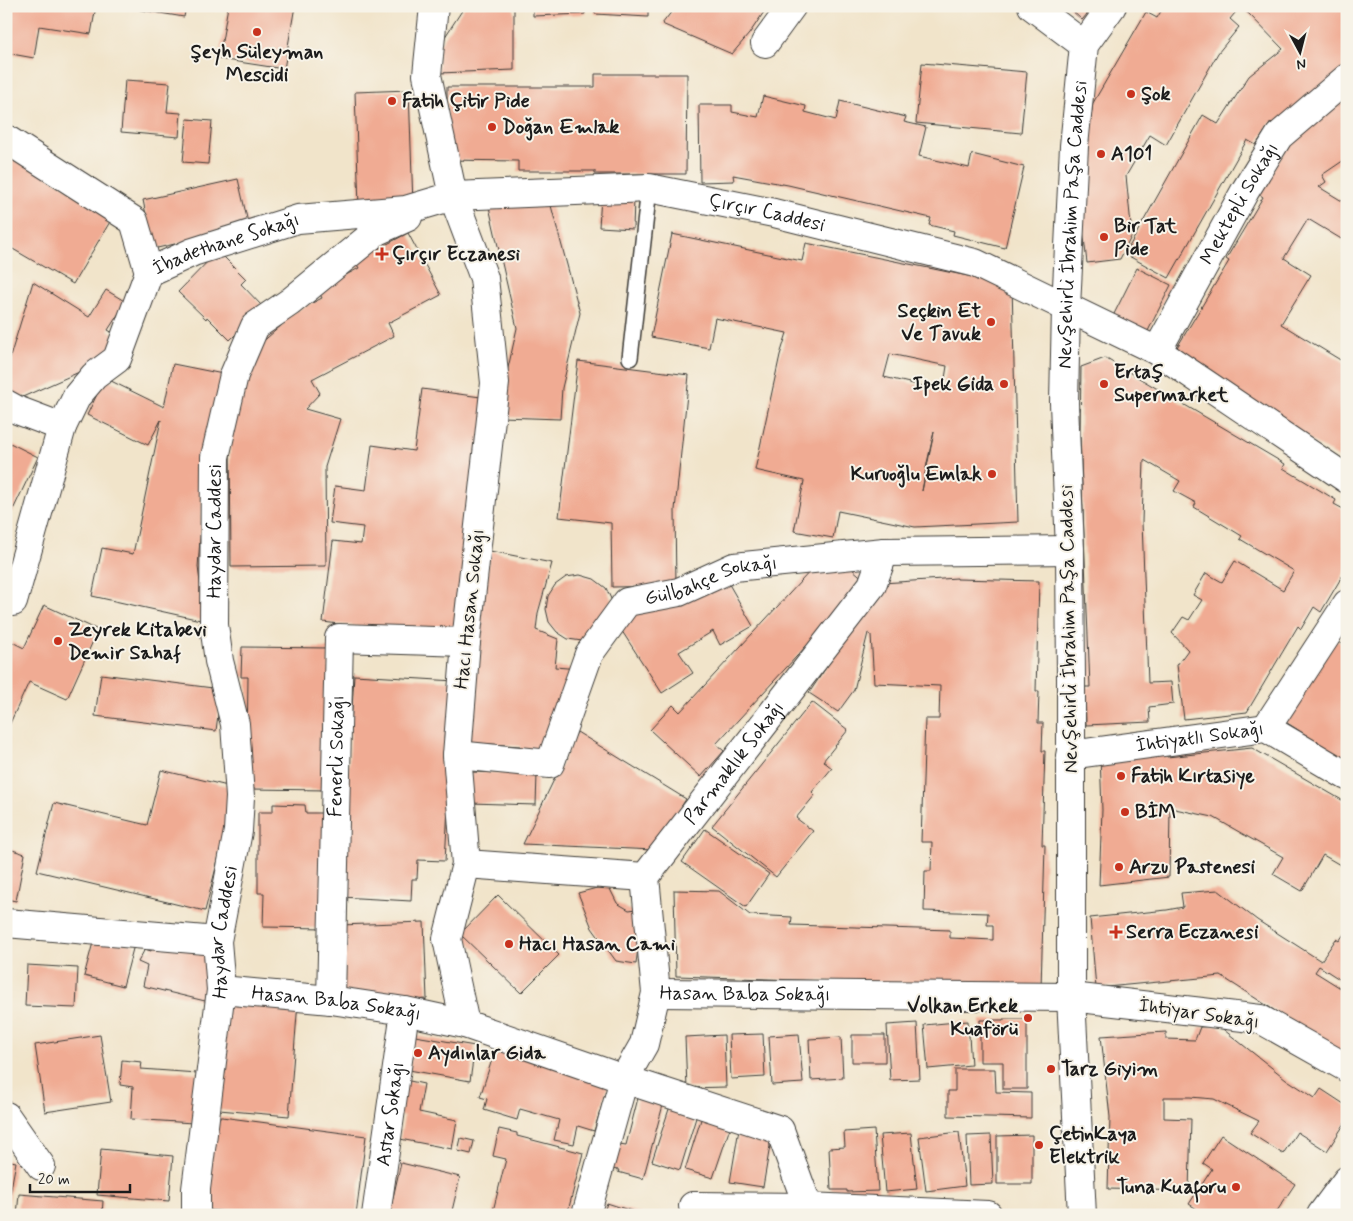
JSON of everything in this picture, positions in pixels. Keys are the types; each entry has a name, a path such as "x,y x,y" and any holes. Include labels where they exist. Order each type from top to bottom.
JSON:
{"street":[{"name":"Hacı Hasan Sokağı","path":"434,6 426,75 453,196 484,278 494,383 466,642 457,755 466,864 447,939 465,1024"},
{"path":"765,43 792,6"},
{"path":"1032,6 1084,44 1112,6"},
{"name":"Nevşehirli İbrahim Paşa Caddesi","path":"1082,1215 1071,997 1070,550 1064,403 1066,307 1074,146 1084,44"},
{"name":"Mektepli Sokağı","path":"1157,351 1245,191 1279,136 1347,78"},
{"path":"6,139 134,221 149,272"},
{"name":"Çırçır Caddesi","path":"453,196 649,188 774,213 975,263 1157,351 1347,479"},
{"name":"İbadethane Sokağı","path":"9,609 62,427 77,396 94,376 117,359 149,272 193,252 298,218 406,210 453,196"},
{"name":"Haydar Caddesi","path":"196,1215 196,1188 220,990 218,941 238,831 240,796 235,724 219,662 214,625 216,457 234,375 255,326 290,302 377,231 453,196"},
{"path":"6,404 62,427"},
{"name":"Gülbahçe Sokağı","path":"457,755 550,764 589,654 627,602 679,592 734,567 884,552 1070,550"},
{"name":"Parmaklık Sokağı","path":"644,877 872,585 884,552"},
{"path":"1266,728 1347,604"},
{"name":"Fenerli Sokağı","path":"331,1000 339,638 466,642"},
{"name":"İhtiyatlı Sokağı","path":"1070,755 1266,728 1347,776"},
{"path":"466,864 644,877 656,993"},
{"path":"7,924 218,941"},
{"name":"Hasan Baba Sokağı","path":"220,990 331,1000 405,1011 465,1024 624,1079 644,1044 656,993 1071,997"},
{"name":"İhtiyar Sokağı","path":"1071,997 1260,1019 1347,1068"},
{"name":"Astar Sokağı","path":"376,1215 405,1011"},
{"path":"586,1215 624,1079 780,1130 808,1207"},
{"path":"6,1116 41,1166"},
{"path":"1321,1215 1347,1180"},
{"path":"693,1206 808,1207 988,1215"}],"lane":[{"path":"630,358 649,188"}],"building":[{"path":"6,6 96,6 91,34 39,26 34,58 6,53"},
{"path":"123,6 186,6 184,17"},
{"name":"Şeyh Süleyman Mescidi","path":"228,6 295,6 284,69 219,59"},
{"path":"465,6 514,6 514,70 439,73 439,46"},
{"path":"533,6 584,6 585,14 533,16"},
{"path":"595,6 648,6 648,17 595,14"},
{"path":"676,6 768,6 749,34 732,54 662,24"},
{"path":"1067,6 1094,6 1082,20"},
{"path":"1164,6 1342,6 1347,11 1347,67 1276,128 1271,122 1256,145 1247,140 1169,278 1125,254 1203,115 1218,124 1249,76 1283,49 1240,7 1230,19 1239,27 1218,53 1166,145 1150,135 1126,176 1132,235 1120,259 1087,263 1083,229 1083,178 1093,103 1146,12 1157,18"},
{"path":"922,63 1027,72 1021,133 916,123"},
{"path":"595,74 687,74 686,174 595,174 595,171 518,171 518,161 447,160 447,87 595,87"},
{"path":"125,80 170,83 167,112 181,113 179,137 121,132"},
{"path":"409,90 413,205 359,207 355,92"},
{"path":"1347,90 1347,158 1322,175 1326,182 1319,187 1347,204 1347,233 1343,240 1308,219 1284,258 1311,275 1281,324 1347,364 1347,463 1173,354 1229,261 1226,259 1263,197 1259,194 1295,134"},
{"path":"763,96 806,106 805,112 836,120 840,101 906,117 904,122 926,127 919,156 969,168 972,154 1024,167 1005,248 953,235 954,231 929,225 931,218 788,185 733,175 734,181 700,182 699,105 732,105 732,112 758,117"},
{"path":"187,119 212,121 208,164 183,162"},
{"path":"6,152 114,215 73,284 6,245"},
{"path":"238,179 249,227 153,249 143,200"},
{"path":"601,197 634,199 633,229 599,227"},
{"path":"550,202 580,313 562,388 560,419 502,417 504,386 517,328 489,207"},
{"path":"408,233 441,295 388,323 394,336 312,379 320,393 305,409 340,419 325,467 326,566 231,567 230,438 252,351 283,324 281,319 322,298 318,290 359,268 355,261"},
{"path":"672,234 802,261 806,243 1012,285 1018,522 915,527 838,511 833,538 794,531 804,481 755,470 780,355 787,333 715,318 709,348 651,337","holes":["890,354 947,366 943,391 884,377","934,432 922,491 927,463"]},
{"path":"218,251 246,279 241,284 263,307 230,340 178,292"},
{"path":"1137,268 1171,285 1147,333 1113,316"},
{"path":"33,282 89,317 106,290 126,302 108,330 116,335 111,358 18,399 6,395 6,370"},
{"path":"1105,358 1285,464 1283,468 1336,500 1334,504 1347,511 1347,568 1321,612 1314,607 1301,629 1298,626 1247,712 1184,719 1177,665 1188,650 1172,633 1183,617 1189,620 1202,600 1193,595 1206,573 1222,582 1235,561 1283,590 1294,571 1240,539 1242,536 1194,507 1196,503 1174,491 1180,481 1144,460 1142,522 1148,683 1171,682 1173,704 1149,707 1150,722 1086,725 1085,687 1090,687 1080,434 1081,367"},
{"path":"578,361 689,375 675,510 676,586 612,587 611,523 559,517"},
{"path":"173,364 223,374 206,456 198,567 205,621 92,596 102,548 133,554 161,420 148,445 87,415 105,378 164,407"},
{"path":"422,389 488,398 456,639 323,622 333,541 361,544 363,527 330,523 335,486 366,490 372,445 414,451"},
{"path":"10,443 38,457 12,512 6,510 6,451"},
{"path":"490,551 552,563 538,613 536,630 558,639 555,667 579,669 553,757 520,754 520,746 462,742"},
{"path":"844,562 866,581 716,744 724,751 701,777 650,730 673,705 680,712 813,568"},
{"path":"580,575 594,579 606,588 612,601 582,641 568,639 557,632 549,622 546,609 548,596 555,585 566,577"},
{"path":"957,578 1039,581 1036,691 1039,691 1038,723 1043,723 1042,751 1045,751 1042,845 1045,845 1041,988 676,976 674,890 719,891 750,915 792,917 791,925 950,930 950,938 993,940 993,925 987,925 988,913 924,911 925,871 931,871 932,842 921,842 925,719 939,719 940,686 874,683 871,635 868,633 854,690 838,712 809,693 883,583"},
{"path":"726,579 753,626 720,645 713,631 679,652 693,673 662,693 618,625 649,605"},
{"path":"44,605 98,630 67,699 29,682 6,732 6,655 12,642 24,648"},
{"path":"1336,640 1344,645 1347,640 1347,761 1284,721"},
{"path":"242,647 329,648 328,790 250,789 247,749 248,677 241,677"},
{"path":"101,674 221,689 216,731 95,716"},
{"path":"354,675 455,681 445,861 418,860 417,879 412,879 411,901 341,897"},
{"path":"812,702 848,730 823,761 832,768 812,792 815,795 796,818 813,831 776,877 712,826"},
{"path":"577,732 686,799 654,850 523,844"},
{"path":"1252,748 1347,803 1347,869 1323,855 1302,891 1273,874 1283,857 1213,817 1170,808 1169,877 1099,885 1102,810 1100,756 1166,753 1167,757"},
{"path":"161,770 236,788 205,911 37,871 54,803 147,825"},
{"path":"471,772 537,774 536,805 470,803"},
{"path":"273,804 305,805 306,813 327,813 325,928 263,927 264,893 258,893 258,812 273,812"},
{"path":"705,829 769,874 746,907 682,862"},
{"path":"6,848 25,854 16,901 6,899"},
{"path":"608,885 617,903 629,910 643,908 636,964 616,961 592,928 578,893"},
{"path":"1218,890 1257,920 1321,961 1336,939 1339,941 1347,930 1347,984 1319,966 1315,972 1347,992 1347,1057 1221,976 1096,988 1090,918 1183,907 1181,893"},
{"name":"Hacı Hasan Cami","path":"498,895 559,955 521,993 460,934"},
{"path":"424,922 427,999 395,1001 343,997 340,925"},
{"path":"95,935 134,945 123,986 84,976"},
{"path":"153,942 216,956 205,1001 143,986 147,966 138,962 145,949 151,951"},
{"path":"27,965 78,968 76,1008 25,1006"},
{"path":"228,996 298,1002 289,1116 219,1110"},
{"path":"1027,1019 1027,1089 1003,1089 1003,1062 980,1062 980,1020"},
{"path":"968,1021 971,1065 928,1069 924,1025"},
{"path":"917,1023 920,1079 890,1080 887,1025"},
{"path":"1219,1026 1286,1079 1315,1098 1321,1089 1347,1106 1347,1120 1327,1151 1297,1132 1283,1154 1250,1133 1259,1121 1214,1099 1164,1097 1164,1118 1191,1119 1189,1191 1108,1189 1110,1117 1101,1036 1166,1032 1166,1039 1195,1040 1200,1027"},
{"path":"763,1034 765,1077 731,1079 729,1035"},
{"path":"799,1034 803,1083 772,1085 769,1036"},
{"path":"100,1035 111,1102 45,1112 35,1045"},
{"path":"724,1035 726,1087 687,1088 685,1037"},
{"path":"852,1035 885,1035 885,1062 852,1062"},
{"path":"415,1036 475,1046 470,1081 409,1070"},
{"path":"841,1037 843,1078 811,1080 809,1039"},
{"path":"496,1047 609,1082 594,1131 578,1126 574,1144 554,1140 559,1120 520,1109 517,1120 484,1110 487,1099 480,1097"},
{"path":"122,1060 142,1062 141,1069 197,1073 193,1123 131,1119 133,1087 120,1085"},
{"path":"955,1069 995,1069 996,1092 1031,1093 1031,1118 948,1116 948,1091 955,1091"},
{"path":"405,1080 424,1084 419,1112 457,1120 452,1149 400,1139 404,1116 399,1115"},
{"path":"638,1098 663,1105 643,1179 618,1172 619,1170 609,1169 613,1143 626,1145"},
{"path":"671,1103 698,1111 680,1170 652,1161"},
{"path":"704,1110 733,1119 713,1178 685,1170"},
{"path":"214,1116 366,1136 356,1215 250,1215 202,1209"},
{"path":"499,1129 517,1133 517,1136 583,1153 567,1215 492,1215 506,1159 493,1156"},
{"path":"739,1129 772,1134 763,1187 730,1182"},
{"path":"874,1130 878,1191 847,1192 847,1190 831,1190 829,1148 845,1147 844,1132"},
{"path":"959,1132 965,1186 926,1191 919,1137"},
{"path":"911,1133 917,1189 885,1192 880,1135"},
{"path":"991,1135 993,1184 969,1185 967,1136"},
{"path":"1032,1135 1032,1184 997,1184 997,1136"},
{"path":"1221,1135 1295,1184 1273,1215 1206,1215 1189,1204 1212,1169 1203,1163"},
{"path":"461,1138 474,1141 471,1154 458,1151"},
{"path":"101,1149 173,1156 169,1201 97,1195"},
{"path":"6,1160 16,1162 7,1210 6,1210"},
{"path":"401,1163 460,1177 451,1215 389,1215"},
{"path":"19,1194 103,1201 102,1215 17,1215"},
{"path":"607,1203 641,1214 641,1215 603,1215"}],"place":[{"name":"Şeyh Süleyman Mescidi","path":"257,32"},
{"name":"Şok","path":"1131,94"},
{"name":"Fatih Çitir Pide","path":"392,101"},
{"name":"Doğan Emlak","path":"492,127"},
{"name":"A101","path":"1101,154"},
{"name":"Bir Tat Pide","path":"1104,237"},
{"name":"Çırçır Eczanesi","path":"382,254"},
{"name":"Seçkin Et Ve Tavuk","path":"991,322"},
{"name":"Ipek Gida","path":"1004,384"},
{"name":"Ertaş Supermarket","path":"1104,384"},
{"name":"Kuruoğlu Emlak","path":"992,474"},
{"name":"Zeyrek Kitabevi Demir Sahaf","path":"58,641"},
{"name":"Fatih Kırtasiye","path":"1121,776"},
{"name":"BİM","path":"1125,812"},
{"name":"Arzu Pastenesi","path":"1119,867"},
{"name":"Serra Eczanesi","path":"1116,932"},
{"name":"Hacı Hasan Cami","path":"509,944"},
{"name":"Volkan Erkek Kuaförü","path":"1028,1018"},
{"name":"Aydınlar Gida","path":"418,1053"},
{"name":"Tarz Giyim","path":"1051,1069"},
{"name":"ÇetinKaya Elektrik","path":"1039,1145"},
{"name":"Tuna Kuaforu","path":"1236,1187"}]}
